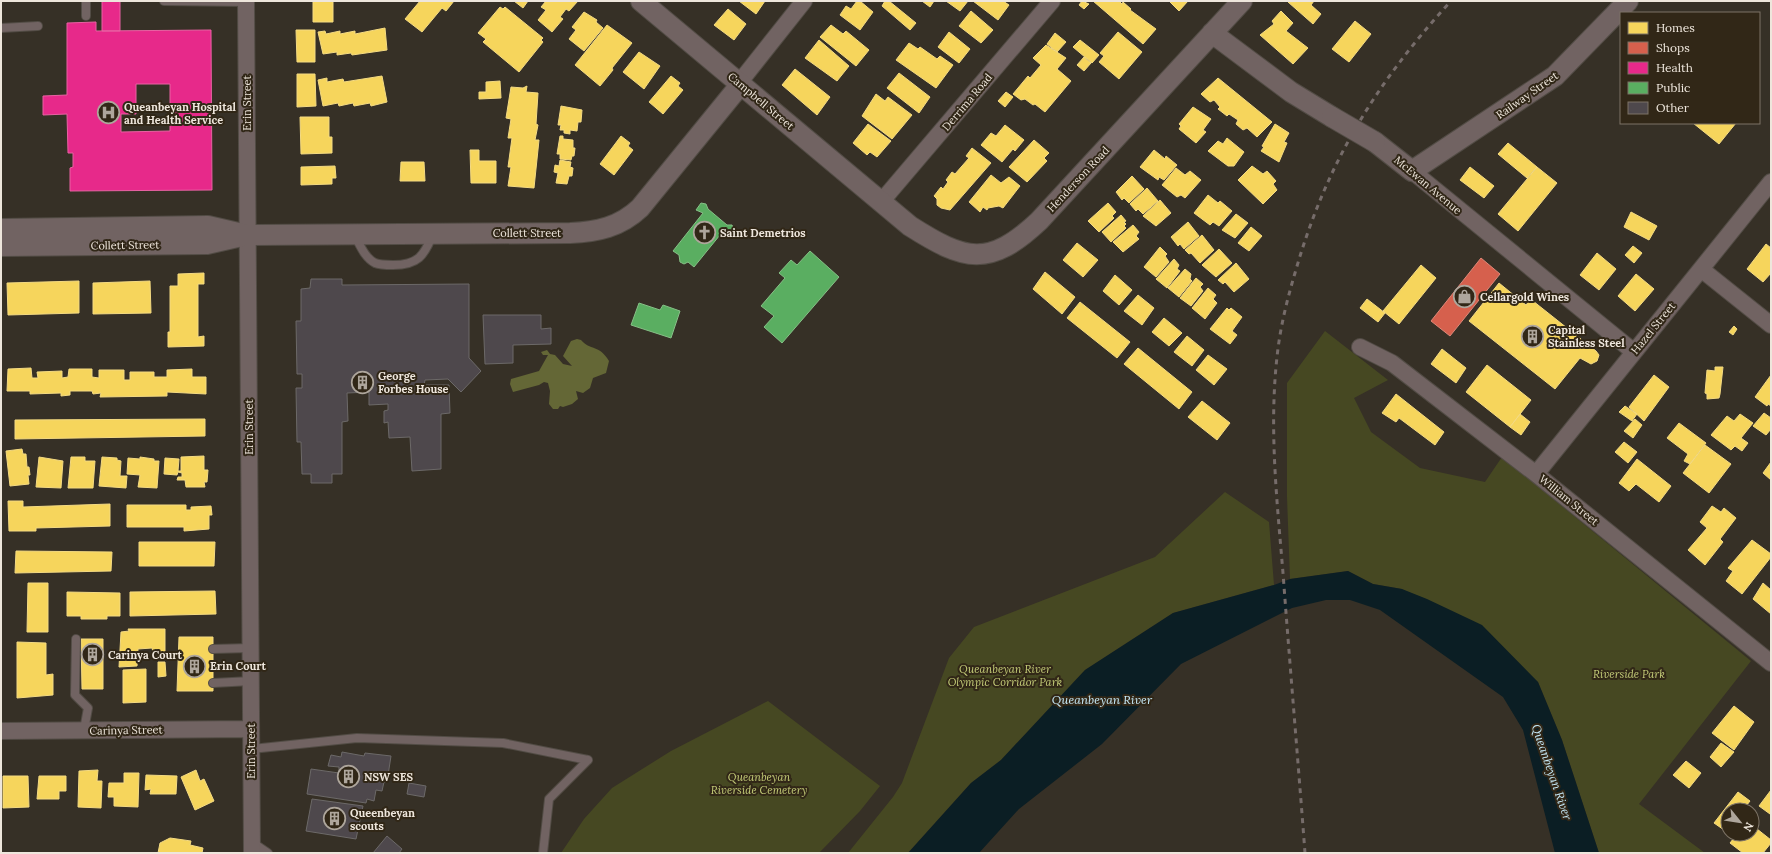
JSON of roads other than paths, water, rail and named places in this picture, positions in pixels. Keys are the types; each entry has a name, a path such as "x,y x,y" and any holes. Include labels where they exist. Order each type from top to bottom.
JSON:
{"street":[{"name":"Campbell Street","path":"641,1 881,202"},
{"name":"Collett Street","path":"1,246 208,244 248,235 584,233 603,230 622,222 631,216 650,196 740,84 804,1"},
{"name":"Derrima Road","path":"881,202 1052,1"},
{"name":"Henderson Road","path":"881,202 928,237 958,252 976,254 993,253 1009,246 1039,221 1242,1"},
{"name":"Railway Street","path":"1412,171 1555,76 1628,1"},
{"name":"Erin Street","path":"246,2 252,847"},
{"name":"McEwan Avenue","path":"1212,33 1291,92 1375,142 1634,352"},
{"name":"Hazel Street","path":"1536,474 1771,182"},
{"name":"Collett Street","path":"1,229 208,226 248,235"},
{"path":"1701,269 1771,325"},
{"name":"William Street","path":"1360,347 1392,363 1536,474 1771,663"},
{"name":"Carinya Street","path":"1,731 251,729"}],"lane":[{"path":"86,1 86,16"},
{"path":"164,1 246,2"},
{"path":"1,28 38,26"},
{"path":"353,234 369,258 376,263 396,265 409,264 419,260 427,249 434,234"},
{"path":"76,639 75,695 88,708 84,730"},
{"path":"213,649 250,648"},
{"path":"213,682 250,681"},
{"path":"251,749 357,738 495,742 588,760 549,799 543,853"},
{"path":"252,847 268,853"}],"water":[{"name":"Queanbeyan River","path":"1348,571 1373,584 1402,589 1427,599 1482,625 1538,682 1562,740 1599,853 1555,853 1523,730 1503,697 1380,610 1350,600 1326,600 1292,608 1181,664 1102,744 1019,809 979,853 908,853 971,783 1001,760 1085,670 1173,613 1274,585 1290,579"}],"railway":[{"path":"1305,853 1275,465 1275,384 1280,335 1289,293 1307,233 1338,161 1356,127 1376,95 1399,63 1451,1"}],"place":[{"name":"Queanbeyan Hospital and Health Service","path":"109,113"},
{"name":"Saint Demetrios","path":"704,233"},
{"name":"Cellargold Wines","path":"1465,297"},
{"name":"Capital Stainless Steel","path":"1532,336"},
{"name":"George Forbes House","path":"363,382"},
{"name":"Carinya Court","path":"92,655"},
{"name":"Erin Court","path":"195,666"},
{"name":"NSW SES","path":"348,777"},
{"name":"Queenbeyan scouts","path":"335,819"}],"park label":[{"name":"Riverside Park","path":"1629,674"},
{"name":"Queanbeyan River Olympic Corridor Park","path":"1005,675"},
{"name":"Queanbeyan Riverside Cemetery","path":"759,783"}]}
